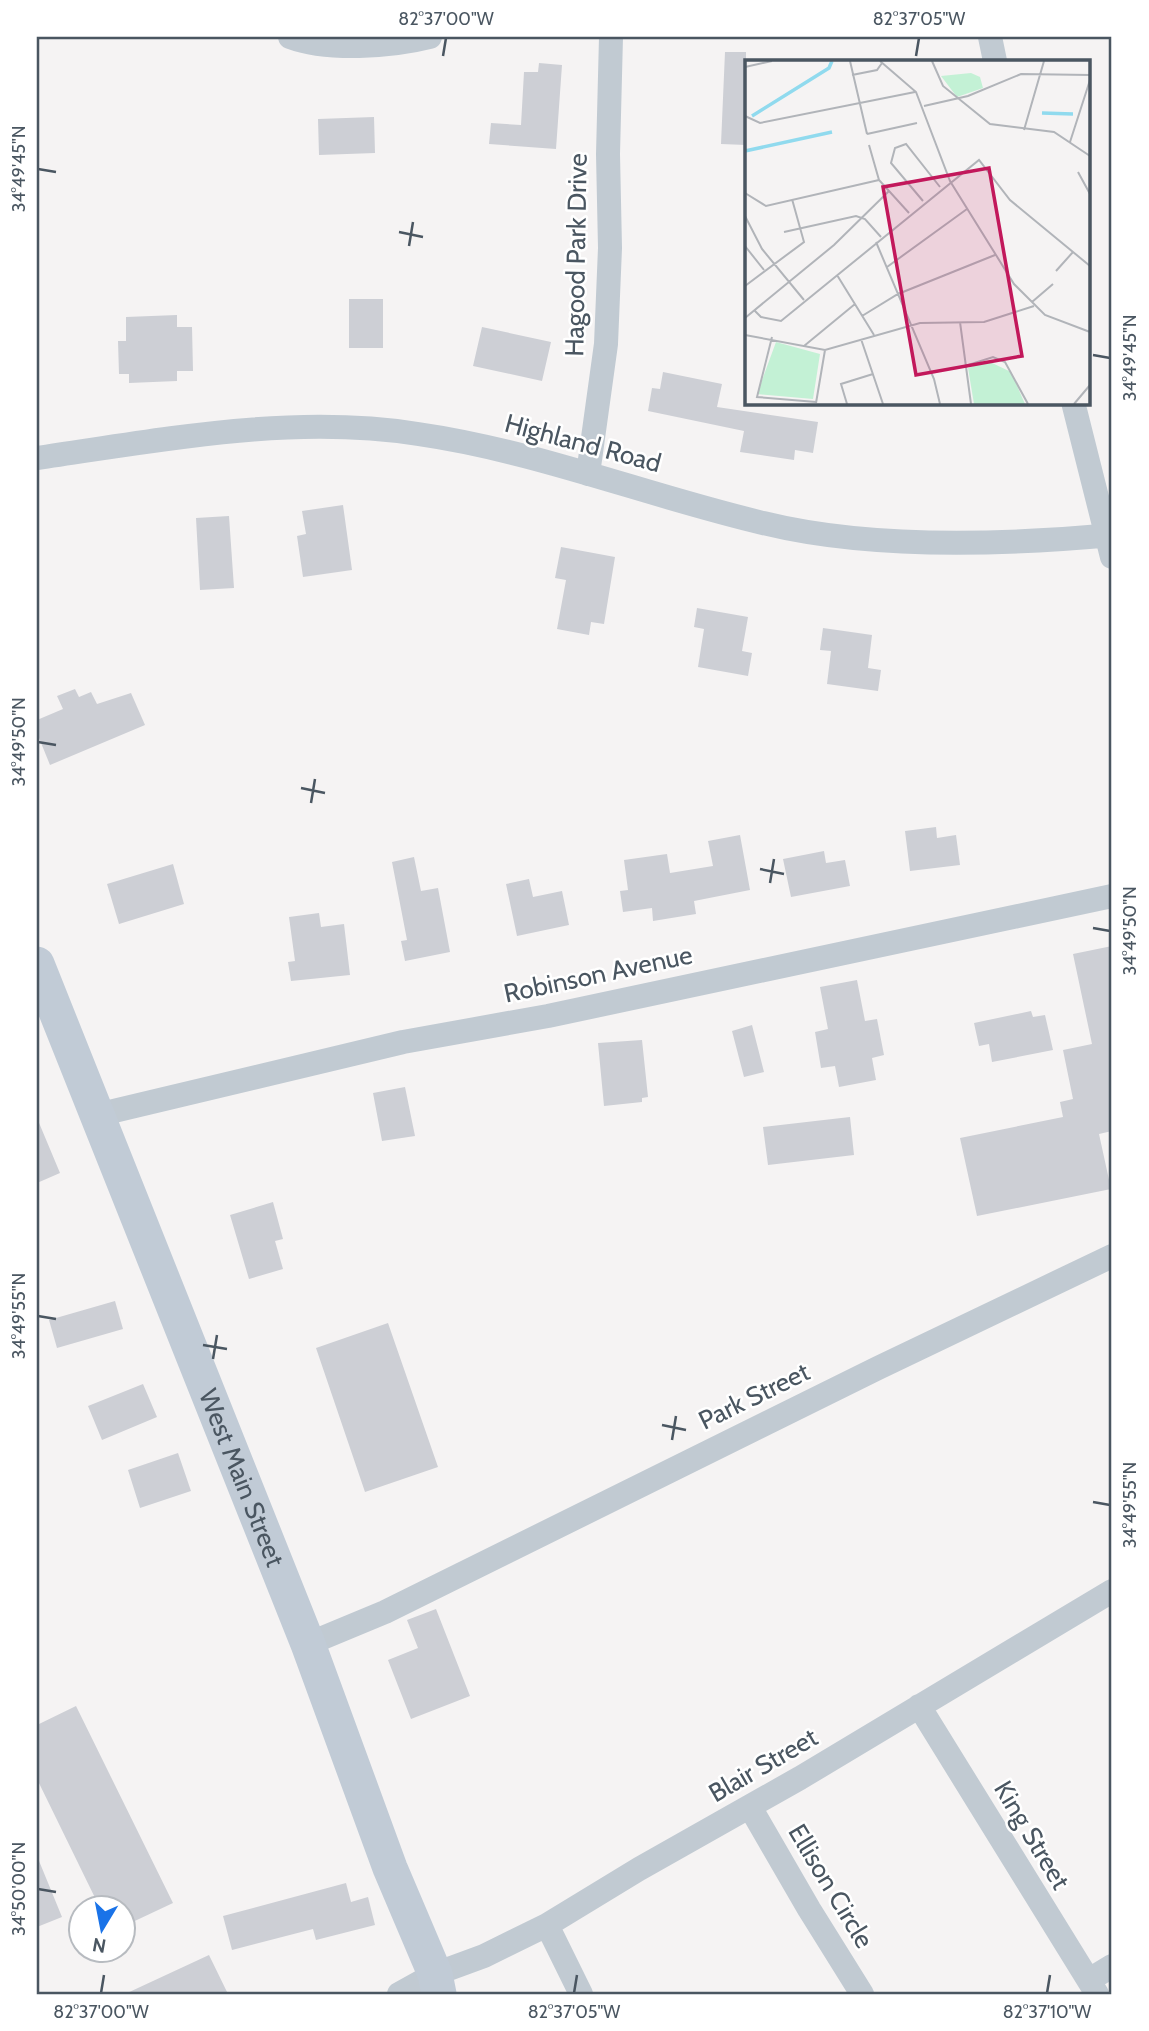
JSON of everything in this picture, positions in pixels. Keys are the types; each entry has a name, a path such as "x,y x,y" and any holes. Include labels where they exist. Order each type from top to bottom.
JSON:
{"main road":[{"name":"West Main Street","path":"37,964 308,1644 390,1868 437,1984"}],"street":[{"path":"290,37 305,43 361,46 430,37"},
{"name":"Hagood Park Drive","path":"588,474 606,344 610,248 608,154 611,37"},
{"path":"989,37 995,60"},
{"path":"1074,404 1110,543"},
{"name":"Highland Road","path":"37,458 225,431 341,426 418,433 491,449 765,524 839,536 927,542 1110,543"},
{"name":"Robinson Avenue","path":"97,1115 403,1042 548,1016 1112,896"},
{"name":"Park Street","path":"308,1644 385,1612 878,1368 1112,1256"},
{"name":"Blair Street","path":"399,1994 437,1984 484,1956 547,1925 1112,1591"},
{"name":"King Street","path":"919,1706 1057,1933 1093,1987"},
{"name":"Ellison Circle","path":"750,1807 862,1994"},
{"path":"547,1925 581,1994"},
{"path":"1093,1987 1112,1966"}],"building":[{"path":"725,52 746,52 745,145 721,144"},
{"path":"539,63 562,65 556,149 489,144 491,123 521,125 524,72 538,72"},
{"path":"374,117 375,153 319,155 318,119"},
{"path":"349,299 383,299 383,348 349,348"},
{"path":"177,315 177,327 192,327 193,371 177,371 177,381 129,383 129,374 119,374 118,341 126,341 126,317"},
{"path":"482,327 551,342 542,381 473,366"},
{"path":"663,372 722,384 717,407 818,422 813,453 795,450 794,460 740,452 744,431 648,411 652,388 660,389"},
{"path":"343,505 352,570 303,577 297,536 306,534 302,511"},
{"path":"229,516 234,588 200,590 196,518"},
{"path":"561,547 615,557 604,624 591,622 589,635 557,629 566,580 555,578"},
{"path":"697,608 748,617 742,651 752,653 748,676 698,667 704,629 694,627"},
{"path":"823,628 872,635 868,668 881,670 878,691 827,684 831,651 820,650"},
{"path":"75,689 79,697 91,692 97,704 131,693 145,725 50,765 37,733 37,720 63,709 57,696"},
{"path":"936,827 937,838 956,835 960,865 910,871 905,831"},
{"path":"740,835 750,890 694,901 696,914 653,921 652,908 623,912 620,891 628,890 624,860 667,854 670,873 713,866 708,841"},
{"path":"824,851 826,863 845,860 850,886 791,897 783,859"},
{"path":"414,857 421,891 438,888 450,952 405,961 401,941 407,940 392,862"},
{"path":"173,864 184,904 119,924 107,884"},
{"path":"529,879 533,897 562,891 569,925 517,936 506,884"},
{"path":"319,913 321,927 344,924 350,975 291,981 288,962 295,961 289,917"},
{"path":"1112,946 1112,1131 1099,1134 1111,1189 977,1216 960,1138 1063,1117 1060,1102 1073,1099 1063,1050 1092,1044 1073,954"},
{"path":"857,980 865,1021 877,1019 884,1055 872,1058 876,1080 839,1087 835,1066 821,1068 815,1032 828,1029 820,987"},
{"path":"1031,1011 1033,1017 1045,1015 1053,1050 992,1062 989,1044 979,1046 974,1023"},
{"path":"752,1025 764,1072 744,1077 732,1031"},
{"path":"642,1040 648,1097 642,1098 642,1102 604,1106 598,1043"},
{"path":"405,1087 415,1136 382,1141 373,1093"},
{"path":"850,1117 854,1155 768,1165 763,1127"},
{"path":"37,1118 60,1173 37,1183"},
{"path":"273,1202 283,1239 275,1241 283,1269 249,1279 230,1215"},
{"path":"115,1301 123,1329 57,1348 49,1320"},
{"path":"388,1323 438,1467 365,1492 316,1348"},
{"path":"143,1384 157,1417 102,1440 88,1406"},
{"path":"178,1453 191,1491 140,1508 128,1470"},
{"path":"436,1609 470,1696 411,1719 388,1660 418,1648 407,1620"},
{"path":"76,1706 173,1903 136,1920 136,1895 94,1895 37,1779 37,1725"},
{"path":"37,1856 62,1917 37,1927"},
{"path":"346,1883 351,1902 368,1897 375,1925 316,1940 313,1929 232,1950 223,1916"},
{"path":"209,1955 228,1994 125,1994"}]}
